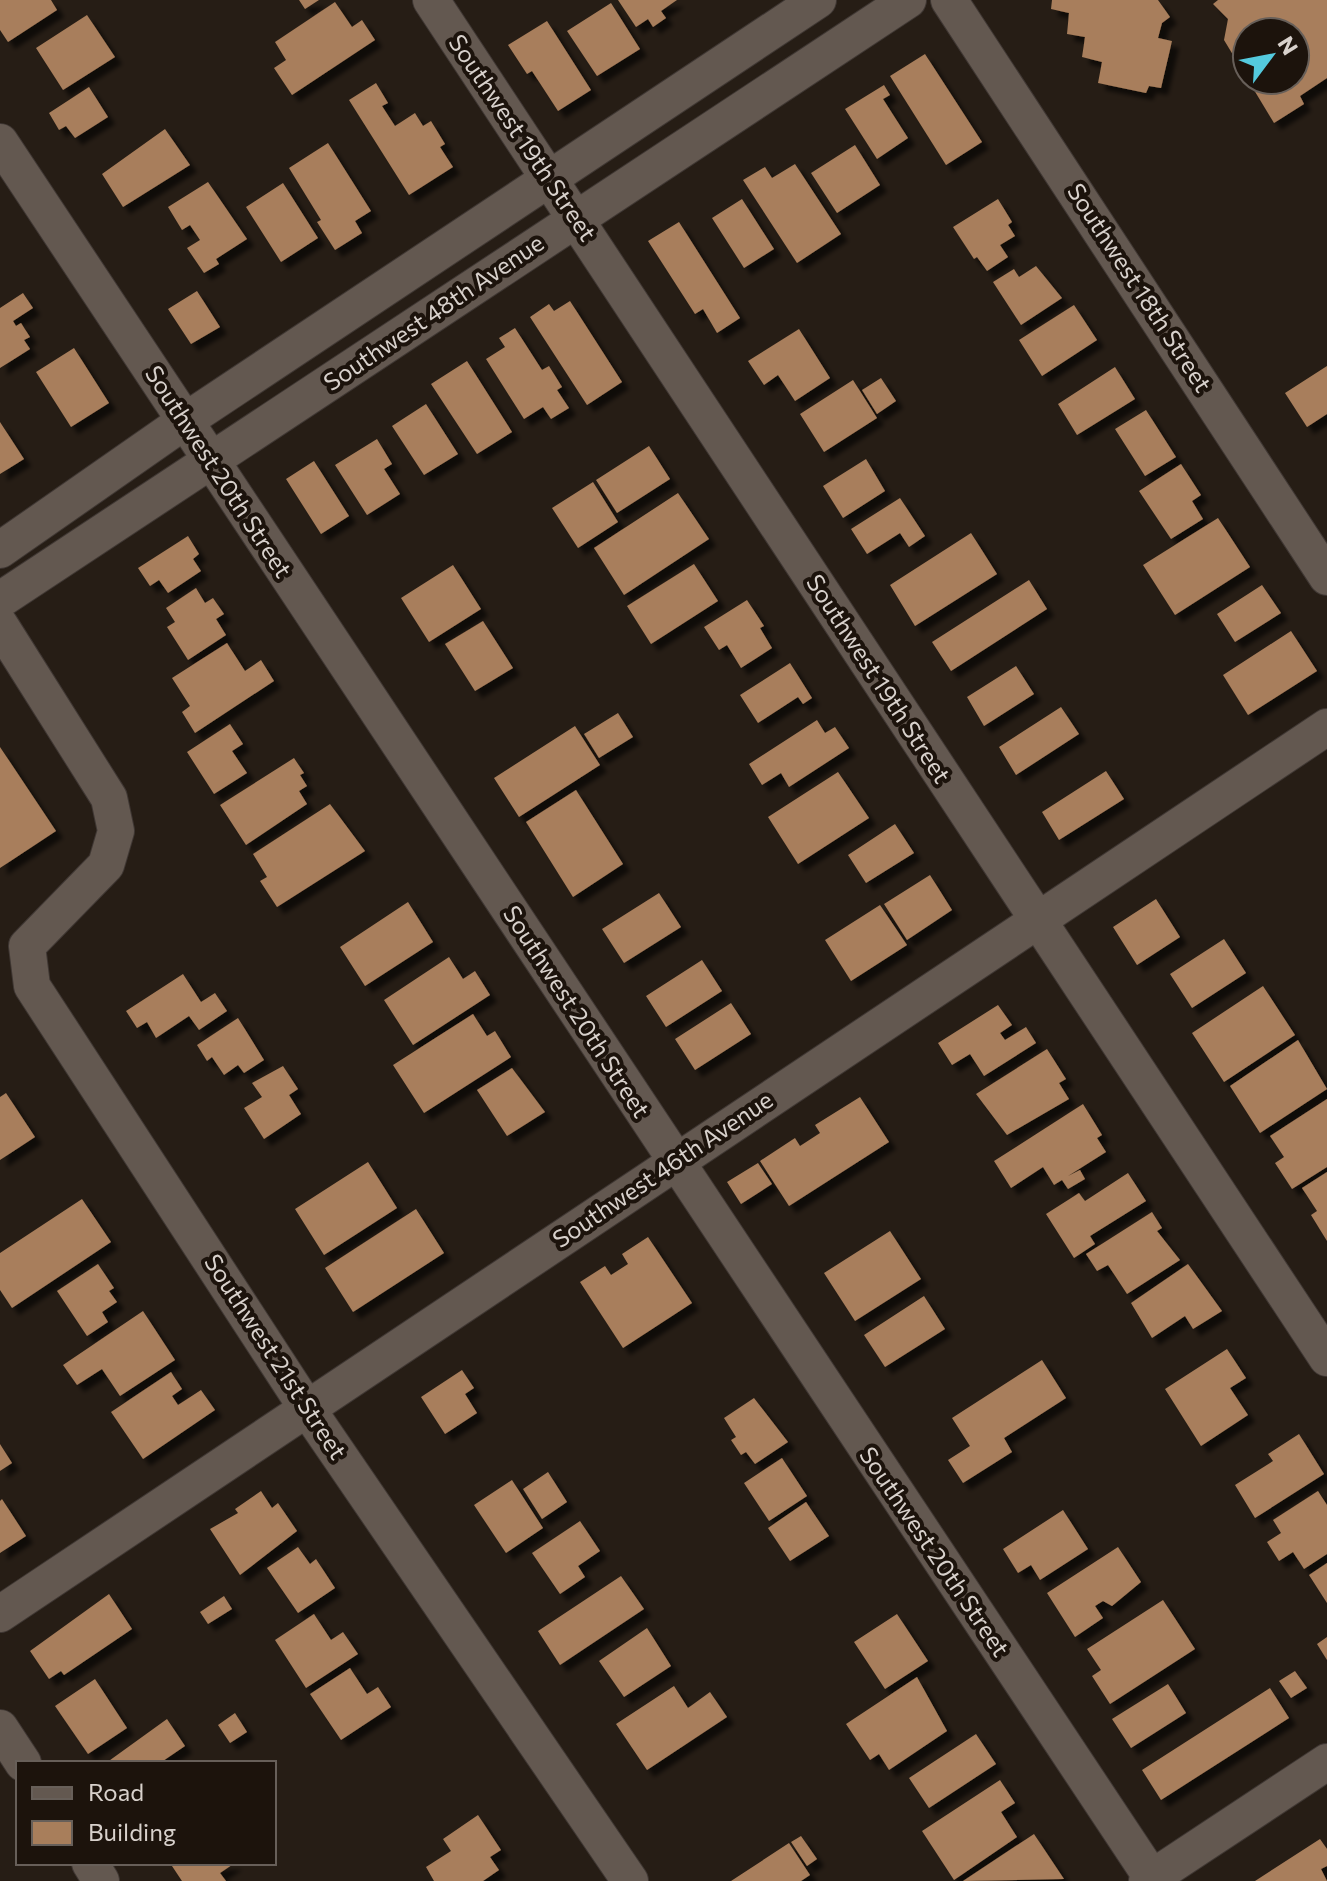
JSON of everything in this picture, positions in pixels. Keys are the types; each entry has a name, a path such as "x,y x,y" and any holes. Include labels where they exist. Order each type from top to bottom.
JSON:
{"street":[{"name":"Southwest 19th Street","path":"431,0 1327,1358"},
{"name":"Southwest 48th Avenue","path":"0,550 185,421 818,0"},
{"name":"Southwest 48th Avenue","path":"0,600 908,0"},
{"name":"Southwest 18th Street","path":"949,0 1327,577"},
{"name":"Southwest 20th Street","path":"0,142 1151,1880"},
{"name":"Southwest 21st Street","path":"0,625 109,798 116,831 106,865 27,946 32,986 306,1407 630,1881"},
{"name":"Southwest 46th Avenue","path":"0,1614 1035,919 1327,727"},
{"path":"0,1728 22,1761"},
{"path":"1151,1880 1327,1762"}],"building":[{"path":"0,0 51,0 57,10 8,42 0,30"},
{"path":"299,0 319,0 305,9"},
{"path":"618,0 677,0 661,11 666,18 653,27 648,19 636,27"},
{"path":"1052,0 1158,0 1170,17 1162,23 1158,38 1172,41 1161,88 1149,86 1146,93 1098,83 1102,62 1082,57 1085,37 1067,34 1069,13 1051,9"},
{"path":"1218,0 1327,0 1327,78 1311,89 1311,16 1231,16 1231,52 1224,40 1228,19 1213,4"},
{"path":"335,2 352,27 362,20 375,40 292,95 274,68 286,60 275,42"},
{"path":"611,3 640,49 597,76 567,31"},
{"path":"87,15 115,57 63,90 36,48"},
{"path":"547,21 591,90 558,111 532,71 527,74 508,45"},
{"path":"925,54 982,142 946,165 890,76"},
{"path":"376,83 388,103 382,106 395,126 415,113 423,126 431,121 445,144 440,147 453,167 409,195 349,100"},
{"path":"884,85 890,95 883,99 908,138 877,159 845,109"},
{"path":"89,87 108,117 75,138 66,126 59,130 49,113"},
{"path":"1258,96 1300,96 1304,104 1274,123"},
{"path":"165,129 190,165 123,207 102,174"},
{"path":"328,143 371,211 355,221 362,233 335,250 317,222 321,220 289,168"},
{"path":"855,145 880,185 837,213 811,173"},
{"path":"795,164 841,234 797,263 743,180 765,167 772,178"},
{"path":"208,182 247,239 216,259 219,264 204,273 187,248 200,240 190,225 182,230 168,207"},
{"path":"283,183 318,238 281,262 246,207"},
{"path":"742,199 774,249 744,268 712,218"},
{"path":"998,199 1012,222 1008,225 1015,236 1000,245 1008,257 987,271 977,257 974,259 953,227"},
{"path":"679,222 740,318 717,333 703,309 695,314 648,241"},
{"path":"1036,266 1062,298 1021,325 993,282 1014,269 1019,277"},
{"path":"197,291 220,327 191,344 168,309"},
{"path":"23,293 33,308 13,321 16,326 21,323 30,337 24,340 30,349 0,368 0,308"},
{"path":"570,301 622,382 587,405 530,317 549,304 554,311"},
{"path":"1074,305 1097,340 1042,376 1019,340"},
{"path":"515,328 542,370 549,366 562,387 557,390 569,408 551,419 543,407 524,419 486,359 505,347 499,338"},
{"path":"799,329 830,378 795,401 778,375 764,385 748,361"},
{"path":"74,348 109,403 71,427 36,372"},
{"path":"467,361 512,432 477,454 431,384"},
{"path":"1327,366 1327,414 1307,427 1285,393"},
{"path":"1115,367 1135,399 1077,435 1058,404"},
{"path":"881,378 896,401 877,414 862,390"},
{"path":"853,380 877,418 824,452 800,414"},
{"path":"426,404 458,454 424,475 392,426"},
{"path":"1146,410 1176,457 1145,476 1115,429"},
{"path":"0,422 24,459 0,474"},
{"path":"377,439 392,464 384,469 400,494 367,515 335,465"},
{"path":"649,446 670,479 617,513 596,480"},
{"path":"866,459 885,491 843,518 823,486"},
{"path":"314,461 349,516 321,534 286,479"},
{"path":"1181,464 1201,495 1192,501 1203,519 1171,539 1139,491"},
{"path":"593,482 618,522 578,548 552,508"},
{"path":"678,493 709,539 624,595 594,548"},
{"path":"900,498 925,536 909,547 900,533 867,554 851,529"},
{"path":"1218,518 1250,567 1175,615 1143,565"},
{"path":"971,533 997,574 915,626 890,585"},
{"path":"188,536 199,554 193,559 201,571 168,593 159,580 150,586 138,568"},
{"path":"694,564 718,601 651,644 627,606"},
{"path":"453,565 481,609 429,642 401,598"},
{"path":"1029,580 1047,609 951,671 932,642"},
{"path":"1262,585 1281,613 1235,642 1217,614"},
{"path":"196,588 205,603 213,598 224,614 216,619 226,635 188,660 167,627 175,622 166,608"},
{"path":"747,600 764,626 760,628 772,648 741,668 727,645 719,650 704,627"},
{"path":"483,621 513,668 475,691 445,644"},
{"path":"1291,631 1317,671 1248,715 1223,675"},
{"path":"227,643 245,671 261,660 274,681 195,733 182,712 190,706 172,678"},
{"path":"790,663 812,698 803,704 798,697 758,723 740,695"},
{"path":"1016,666 1034,694 984,726 967,697"},
{"path":"1061,707 1079,734 1016,775 999,747"},
{"path":"618,713 633,737 599,758 584,734"},
{"path":"817,720 825,733 835,727 849,748 789,787 781,773 762,785 749,764"},
{"path":"230,724 243,744 232,751 247,773 214,794 187,752"},
{"path":"575,726 600,765 519,817 494,778"},
{"path":"0,747 56,831 0,868"},
{"path":"294,758 304,773 300,775 307,786 299,791 307,804 246,845 220,805"},
{"path":"1106,771 1124,799 1059,840 1042,812"},
{"path":"838,772 869,818 798,864 768,817"},
{"path":"576,790 623,864 573,897 526,822"},
{"path":"330,804 365,851 277,907 260,881 267,877 253,854"},
{"path":"895,824 914,853 866,883 848,855"},
{"path":"930,875 952,910 907,940 884,904"},
{"path":"659,893 681,927 624,963 602,929"},
{"path":"1156,899 1180,937 1137,965 1113,927"},
{"path":"408,902 433,942 365,986 340,947"},
{"path":"880,905 907,945 851,981 825,940"},
{"path":"1224,939 1246,973 1192,1008 1170,974"},
{"path":"449,957 463,979 475,971 490,995 413,1045 384,1000"},
{"path":"702,960 722,991 666,1027 646,996"},
{"path":"183,974 201,1002 215,993 227,1011 199,1030 189,1016 156,1038 147,1022 137,1028 126,1011"},
{"path":"1263,986 1295,1035 1224,1082 1192,1033"},
{"path":"731,1003 751,1034 695,1070 675,1039"},
{"path":"998,1005 1012,1025 1000,1033 1005,1040 1026,1027 1036,1043 984,1076 970,1054 952,1065 938,1043"},
{"path":"473,1014 487,1036 495,1031 511,1057 424,1113 393,1065"},
{"path":"238,1018 264,1060 244,1073 238,1065 224,1075 212,1057 207,1061 197,1045"},
{"path":"1298,1040 1327,1089 1260,1133 1230,1086"},
{"path":"1047,1049 1066,1079 1059,1083 1069,1099 1007,1135 976,1094"},
{"path":"283,1066 298,1089 289,1095 301,1114 264,1139 244,1108 262,1097 252,1083"},
{"path":"512,1068 545,1112 507,1136 477,1090"},
{"path":"6,1093 35,1137 0,1160 0,1097"},
{"path":"860,1097 889,1142 789,1206 760,1161 795,1138 800,1146 820,1133 815,1125"},
{"path":"1327,1099 1327,1167 1292,1189 1275,1163 1284,1157 1270,1136"},
{"path":"1083,1104 1102,1135 1097,1138 1106,1152 1068,1176 1080,1170 1085,1179 1068,1189 1062,1180 1054,1185 1043,1167 1011,1188 994,1161"},
{"path":"368,1162 397,1208 324,1255 295,1209"},
{"path":"758,1163 772,1184 741,1204 727,1182"},
{"path":"1327,1172 1327,1241 1311,1215 1317,1211 1302,1188"},
{"path":"1128,1173 1146,1201 1090,1236 1095,1244 1074,1258 1046,1214 1079,1193 1085,1201"},
{"path":"82,1199 111,1242 12,1308 0,1290 0,1253"},
{"path":"416,1209 444,1253 353,1312 325,1268"},
{"path":"1152,1212 1162,1228 1157,1231 1180,1260 1127,1294 1108,1265 1097,1271 1086,1254"},
{"path":"890,1231 921,1279 855,1321 824,1273"},
{"path":"648,1237 692,1303 623,1348 580,1282 605,1266 611,1275 628,1264 622,1254"},
{"path":"98,1264 114,1288 109,1291 117,1302 102,1312 108,1322 87,1336 57,1291"},
{"path":"1188,1264 1222,1311 1193,1329 1185,1316 1152,1338 1131,1303"},
{"path":"924,1296 945,1329 885,1367 864,1335"},
{"path":"143,1311 175,1360 120,1396 102,1369 77,1385 63,1365"},
{"path":"1227,1349 1246,1378 1230,1388 1248,1415 1201,1446 1165,1389"},
{"path":"1042,1360 1066,1398 1004,1438 1012,1452 963,1483 948,1460 970,1446 952,1418"},
{"path":"462,1370 474,1388 465,1394 477,1413 445,1434 421,1397"},
{"path":"171,1372 182,1389 172,1396 178,1405 201,1390 215,1410 143,1459 111,1412"},
{"path":"754,1398 788,1442 755,1464 746,1452 741,1455 731,1440 736,1437 724,1418"},
{"path":"1299,1434 1324,1474 1255,1518 1235,1485 1273,1461 1268,1454"},
{"path":"0,1444 12,1463 0,1471"},
{"path":"782,1458 807,1496 769,1521 744,1483"},
{"path":"548,1472 567,1502 542,1519 523,1489"},
{"path":"512,1480 543,1528 506,1553 474,1505"},
{"path":"261,1491 272,1508 278,1503 297,1531 240,1575 210,1529 238,1513 235,1509"},
{"path":"1318,1491 1327,1505 1327,1554 1304,1569 1293,1552 1279,1561 1267,1542 1281,1533 1273,1520"},
{"path":"2,1499 26,1536 0,1553 0,1501"},
{"path":"806,1502 829,1536 790,1561 768,1528"},
{"path":"1063,1510 1088,1549 1040,1580 1031,1565 1018,1573 1003,1549"},
{"path":"580,1521 600,1551 578,1566 585,1577 560,1594 532,1553"},
{"path":"298,1547 310,1564 316,1559 335,1588 298,1613 267,1568"},
{"path":"1118,1547 1141,1582 1112,1606 1103,1601 1095,1606 1103,1618 1075,1637 1047,1593"},
{"path":"1327,1563 1327,1603 1309,1575"},
{"path":"621,1576 644,1609 560,1665 538,1631"},
{"path":"109,1594 132,1629 64,1675 61,1671 49,1679 30,1651"},
{"path":"224,1596 232,1609 208,1624 200,1612"},
{"path":"1163,1600 1195,1649 1110,1704 1092,1676 1101,1670 1087,1649"},
{"path":"314,1614 331,1640 343,1632 358,1654 306,1688 275,1640"},
{"path":"897,1614 928,1661 885,1689 854,1642"},
{"path":"647,1628 671,1666 624,1697 599,1661"},
{"path":"1327,1637 1327,1660 1317,1644"},
{"path":"350,1668 367,1694 378,1687 391,1707 341,1740 310,1694"},
{"path":"1295,1671 1307,1688 1291,1698 1279,1681"},
{"path":"917,1677 947,1731 889,1770 879,1754 870,1760 846,1724"},
{"path":"95,1679 127,1728 88,1754 55,1706"},
{"path":"1168,1684 1186,1713 1131,1748 1112,1719"},
{"path":"674,1686 688,1708 710,1692 727,1717 647,1770 616,1724"},
{"path":"1270,1688 1289,1718 1161,1800 1142,1770"},
{"path":"235,1713 247,1732 230,1743 218,1725"},
{"path":"167,1719 185,1746 163,1761 109,1761"},
{"path":"976,1734 996,1764 929,1808 909,1778"},
{"path":"1000,1780 1015,1803 1001,1812 1017,1837 954,1880 922,1831"},
{"path":"478,1815 501,1850 490,1857 499,1870 483,1881 434,1881 426,1867 451,1851 443,1839"},
{"path":"1034,1834 1064,1879 963,1881"},
{"path":"801,1836 817,1859 807,1866 791,1842"},
{"path":"1320,1839 1327,1849 1327,1866 1321,1869 1327,1881 1255,1881"},
{"path":"789,1843 810,1875 801,1881 731,1881"},
{"path":"171,1865 232,1865 220,1873 226,1881 182,1881"}]}
